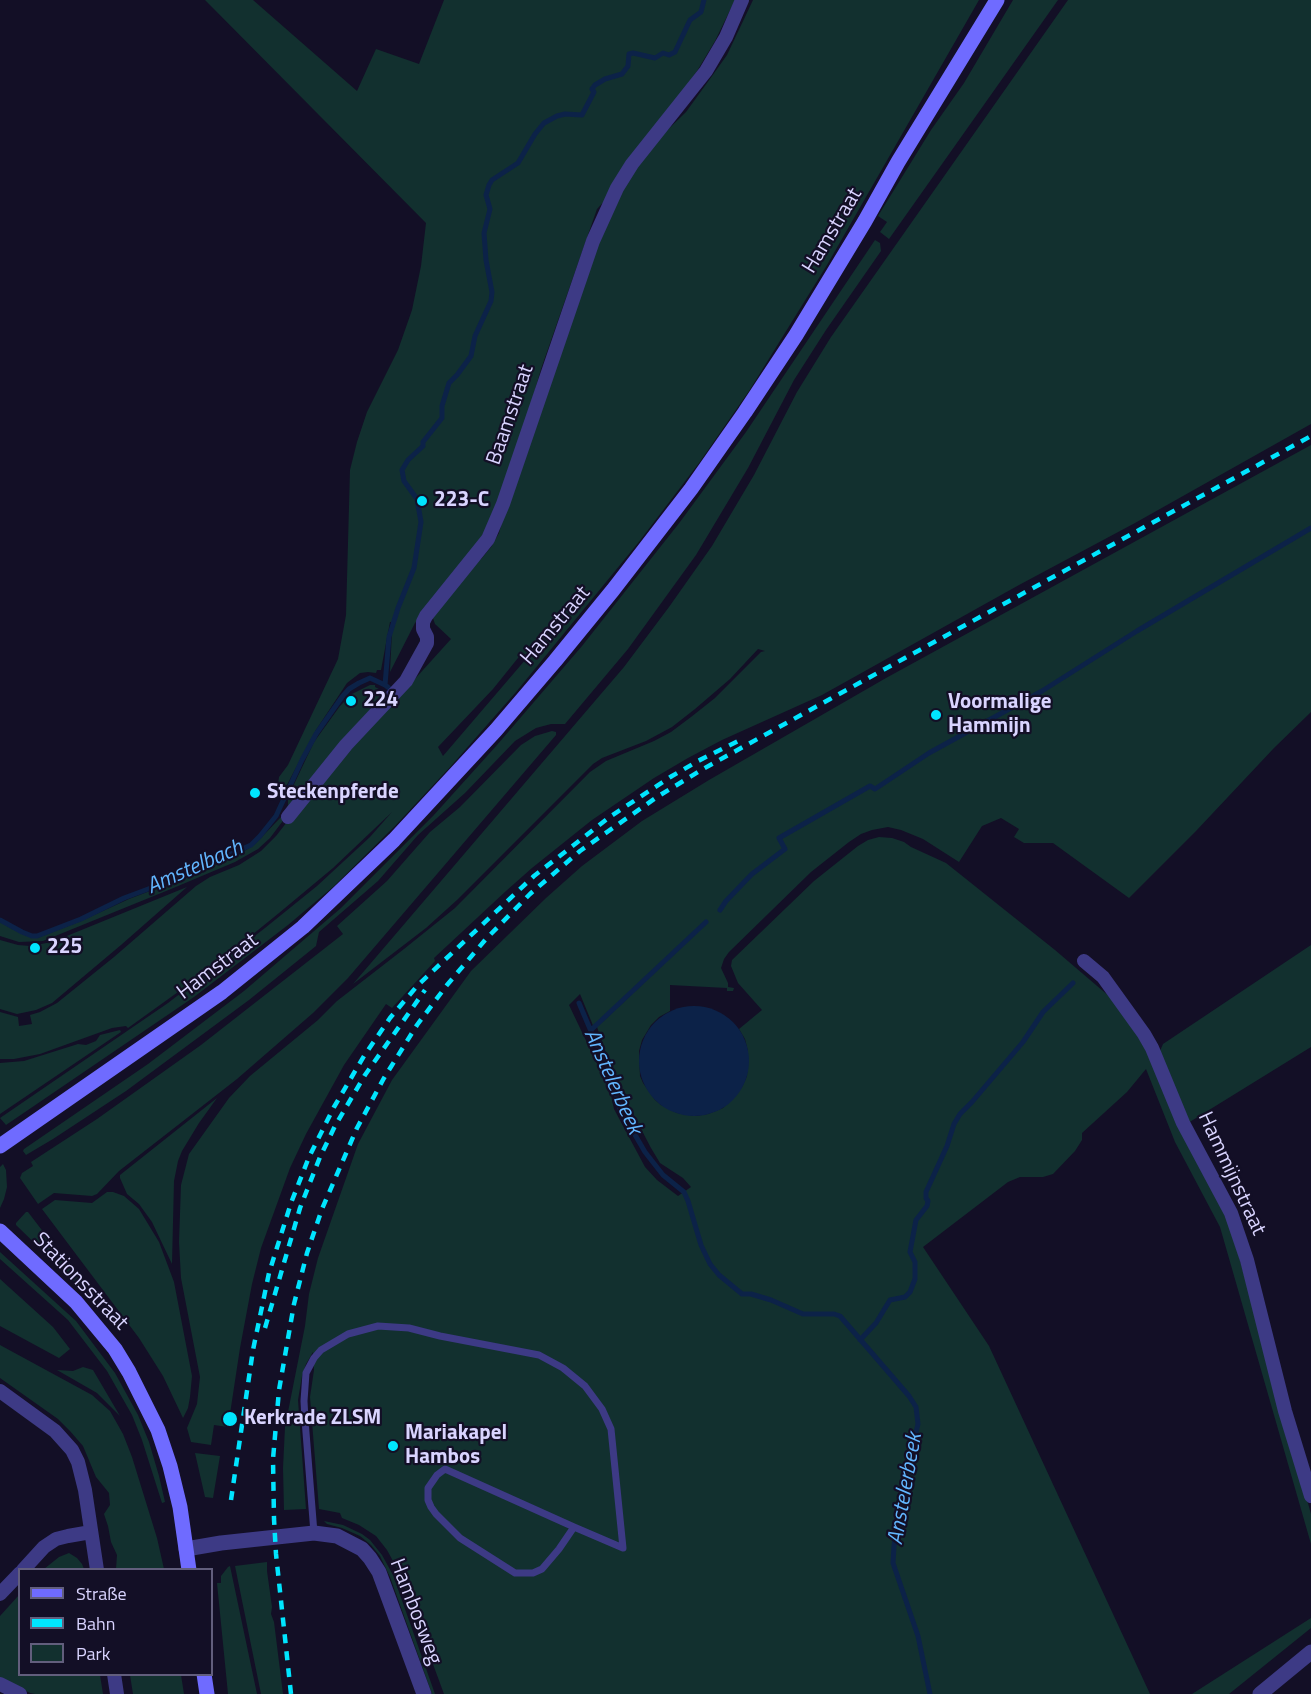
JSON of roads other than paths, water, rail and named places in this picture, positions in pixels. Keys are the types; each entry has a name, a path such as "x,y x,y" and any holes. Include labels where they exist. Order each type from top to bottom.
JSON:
{"main road":[{"name":"Hamstraat","path":"0,1146 205,1004 303,927 379,855 496,730 613,590 691,489 746,412 796,335 997,0"},
{"name":"Stationsstraat","path":"0,1232 76,1302 115,1349 129,1372 166,1452 177,1490 189,1568"},
{"path":"204,1676 207,1694"}],"street":[{"name":"Baamstraat","path":"288,817 346,745 405,681 427,643 423,629 426,616 488,539 500,512 593,241 617,188 632,164 706,71 726,37 741,0"},
{"name":"Hammijnstraat","path":"1084,961 1103,977 1144,1034 1183,1123 1231,1213 1247,1260 1285,1411 1311,1496"},
{"path":"0,1391 55,1431 72,1450 86,1490 97,1568"},
{"path":"24,1568 44,1547 56,1539 91,1532"},
{"name":"Hambosweg","path":"186,1549 314,1533 332,1535 362,1549 379,1572 424,1694"},
{"path":"0,1594 18,1575"},
{"path":"1260,1694 1311,1652"},
{"path":"114,1676 117,1694"},
{"path":"0,1684 20,1694"}],"lane":[{"path":"314,1533 304,1401 306,1373 321,1350 348,1334 378,1326 409,1328 539,1355 563,1368 585,1386 602,1409 611,1429 623,1548 446,1469 436,1475 428,1488 428,1500 436,1514 460,1538 515,1573 532,1573 542,1569 574,1527"}],"water":[{"path":"694,1006 715,1010 733,1022 745,1040 749,1061 745,1082 733,1100 715,1112 694,1116 673,1112 655,1100 643,1082 639,1061 643,1040 655,1022 673,1010"}],"waterway":[{"path":"385,685 389,637 414,568 421,522 417,499 404,481 402,470 408,460 423,446 423,442 442,418 442,406 449,383 471,356 475,336 491,301 492,292 484,233 490,209 486,195 489,185 492,180 518,163 544,123 565,114 582,115 594,92 592,89 595,85 622,74 628,66 629,54 655,58 663,53 669,55 675,52 690,20 701,12 704,0"},
{"path":"720,910 752,874 785,849 779,838 870,786 875,789 929,753 1042,691 1137,631 1311,528"},
{"name":"Amstelbach","path":"0,920 22,932 37,936 251,845 276,816 316,734 349,689 370,678 389,688"},
{"path":"591,1030 706,922"},
{"path":"860,1340 876,1323 890,1300 905,1297 910,1292 915,1279 915,1262 910,1252 916,1220 927,1206 926,1192 947,1146 954,1124 960,1114 1023,1042 1043,1012 1073,983"},
{"name":"Anstelerbeek","path":"579,1003 613,1083 620,1109 645,1152 663,1175 684,1192 701,1245 710,1264 719,1275 742,1294 751,1294 771,1300 803,1314 840,1316 916,1407 918,1424 903,1485 893,1563 918,1636 930,1694"}],"railway":[{"path":"291,1694 276,1554 273,1459 279,1390 294,1304 307,1253 322,1209 357,1128 384,1078 417,1025 447,985 486,939 530,894 580,851 657,797 703,769 1311,436"},
{"path":"231,1500 253,1350 269,1273 291,1203 309,1157 334,1107 364,1056 390,1018 418,985 534,876 611,816 672,776 740,740"},
{"path":"265,1328 300,1208 320,1157 365,1075 425,990"}],"place":[{"name":"223-C","path":"422,501"},
{"name":"224","path":"351,701"},
{"name":"Voormalige Hammijn","path":"936,715"},
{"name":"Steckenpferde","path":"255,793"},
{"name":"225","path":"35,948"},
{"name":"Kerkrade ZLSM","path":"230,1419"},
{"name":"Mariakapel Hambos","path":"393,1446"}]}
